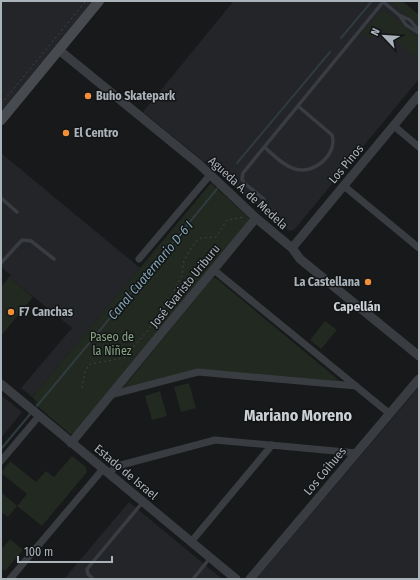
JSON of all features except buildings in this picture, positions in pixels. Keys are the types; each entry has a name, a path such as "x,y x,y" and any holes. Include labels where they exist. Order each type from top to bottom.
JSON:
{"main road":[{"path":"1,120 99,1"}],"street":[{"name":"Agueda A. de Medela","path":"59,50 210,175 252,217 292,248 300,259 419,356"},
{"name":"Los Pinos","path":"292,248 419,95"},
{"path":"394,126 419,147"},
{"path":"139,259 210,175"},
{"path":"344,186 419,248"},
{"name":"José Evaristo Uriburu","path":"71,443 214,270 252,217"},
{"path":"214,270 390,414"},
{"path":"110,395 198,372 356,386"},
{"name":"Los Coíhues","path":"250,579 419,379"},
{"name":"Estado de Israel","path":"1,384 236,579"},
{"path":"1,461 39,416"},
{"path":"10,579 106,471 122,465 209,441 357,453"},
{"path":"191,542 272,445"}],"lane":[{"path":"264,199 245,184 242,176 382,1 399,15 410,20 419,32"},
{"path":"399,15 406,25 419,32"},
{"path":"264,147 287,165 298,170 312,168 328,156 333,143 332,135 298,106"},
{"path":"1,198 17,212"},
{"path":"1,263 22,240 31,241 54,259"},
{"path":"94,579 88,574 88,568 143,502"},
{"path":"193,579 211,558"}],"path":[{"path":"1,104 86,1"},
{"path":"82,388 85,371 90,364 124,358 172,299 176,286 182,277 183,262 195,242 201,238 216,237 227,220 252,217"}],"shaded area":[{"path":"1,1 94,1 1,113"},
{"path":"231,1 402,1 419,15 419,79 294,230 289,231 143,112 232,3"},
{"path":"1,153 140,268 32,397 21,388 72,328 9,277 11,275 1,267"},
{"path":"419,387 419,579 256,579"},
{"path":"1,395 22,412 1,438"},
{"path":"129,502 222,579 64,579"}],"green space":[{"path":"389,1 402,1 419,15 419,25"},
{"path":"382,11 387,12 419,39 419,60 381,27 370,39 362,33"},
{"name":"Paseo de la Niñez","path":"211,183 250,219 73,434 70,434 35,404 37,402 32,397"},
{"name":"F7 Canchas","path":"9,277 33,297 1,336 1,287"},
{"path":"213,277 340,381 197,369 123,388"},
{"path":"325,321 337,330 321,349 310,340"},
{"path":"189,383 196,408 181,412 174,387"},
{"path":"160,391 167,416 152,420 145,396"},
{"path":"72,456 86,467 87,472 42,526 17,506 27,494 1,473 10,461 36,482 46,471 54,477"},
{"path":"1,492 17,506 8,517 1,512"},
{"path":"10,539 23,550 6,570 2,570 1,550"}],"waterway":[{"name":"Canal Cuaternario D-6 I","path":"341,38 372,1"},
{"name":"Canal Cuaternario D-6 I","path":"237,163 330,52"},
{"name":"Canal Cuaternario D-6 I","path":"37,406 217,189"},
{"name":"Canal Cuaternario D-6 I","path":"1,449 31,413"}],"place":[{"name":"Buho Skatepark","path":"88,96"},
{"name":"El Centro","path":"66,133"},
{"name":"La Castellana","path":"368,282"},
{"name":"F7 Canchas","path":"11,312"}],"district":[{"name":"Capellán","path":"357,306"},
{"name":"Mariano Moreno","path":"298,415"}]}
